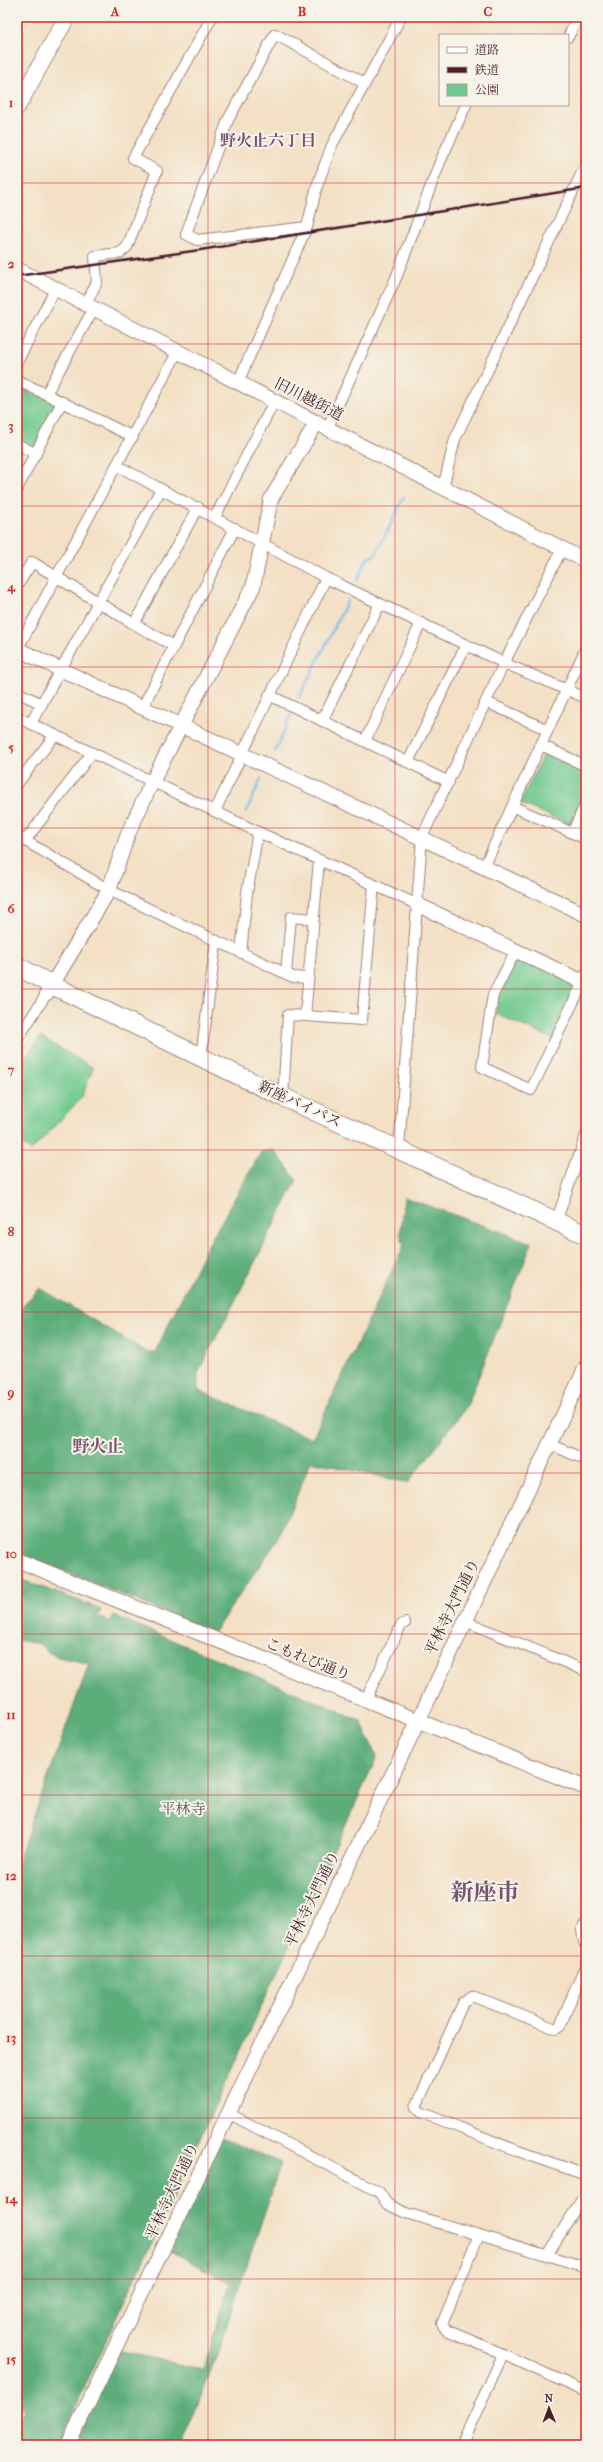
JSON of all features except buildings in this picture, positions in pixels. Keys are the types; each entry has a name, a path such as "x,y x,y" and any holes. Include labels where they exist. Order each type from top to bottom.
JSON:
{"highway":[{"name":"新座バイパス","path":"17,966 49,989 586,1246"},
{"name":"新座バイパス","path":"17,978 49,989 201,1057 283,1097 586,1235"}],"main road":[{"path":"17,107 67,17"}],"street":[{"path":"46,394 90,306 97,282 95,256 120,253 127,247 157,171 133,158 212,17"},
{"path":"238,382 307,227 317,186 332,146 364,83 401,17"},
{"path":"569,35 578,17"},
{"path":"307,227 197,240 186,234 228,120 276,34 364,83"},
{"path":"17,1040 109,890 128,834 152,782 253,587 271,499 322,424 396,278 440,162 466,106"},
{"path":"443,488 455,439 586,164"},
{"name":"旧川越街道","path":"17,269 322,424 586,561"},
{"path":"17,362 56,288"},
{"path":"178,351 118,466 17,649 422,837 586,915"},
{"path":"17,380 133,438"},
{"path":"215,517 275,400"},
{"path":"17,489 62,402"},
{"path":"17,444 36,454"},
{"path":"118,466 198,507 326,578 504,663 568,689 586,698"},
{"path":"31,723 62,670 161,489"},
{"path":"134,624 198,507"},
{"path":"142,708 235,528"},
{"path":"399,1149 422,837 504,663 562,549"},
{"path":"17,586 32,562 56,578 174,646"},
{"path":"215,811 326,578"},
{"path":"322,721 380,604"},
{"path":"365,742 421,624"},
{"path":"408,762 466,645"},
{"path":"484,867 586,648"},
{"path":"17,692 42,704"},
{"path":"270,696 449,782"},
{"path":"486,702 548,730"},
{"path":"17,717 319,861 416,904 515,952 585,980 531,1090 482,1066 493,995 515,952"},
{"path":"17,784 55,735"},
{"path":"541,745 586,766"},
{"path":"92,753 21,839 109,890 216,942 293,977 308,978"},
{"path":"572,833 586,803"},
{"path":"512,806 586,839"},
{"path":"241,953 247,893 258,832"},
{"path":"305,1016 319,861"},
{"path":"283,1097 288,1015 362,1020 374,885"},
{"path":"286,974 291,917 313,919"},
{"path":"201,1057 216,942"},
{"path":"556,1222 586,1135"},
{"name":"平林寺大門通り","path":"68,2445 417,1722 586,1367"},
{"path":"549,1444 586,1460"},
{"name":"こもれび通り","path":"17,1560 417,1722 586,1788"},
{"path":"465,1621 586,1671"},
{"path":"365,1701 400,1625 405,1622"},
{"path":"586,1926 584,1930 586,1942"},
{"path":"586,1964 560,2026 556,2029 472,1996 463,2003 416,2107 420,2112 518,2151 586,2175"},
{"path":"228,2113 379,2192 387,2204 406,2213 586,2267"},
{"path":"547,2255 586,2193"},
{"path":"480,2235 442,2324 446,2330 501,2353 501,2356"},
{"path":"501,2356 507,2356 586,2392"},
{"path":"461,2445 501,2356"}],"green space":[{"path":"17,387 56,403 57,408 35,449 17,442"},
{"path":"544,754 586,772 586,790 569,824 522,804 521,801"},
{"path":"520,959 576,985 577,990 553,1039 496,1014 497,995 516,960"},
{"path":"41,1037 93,1068 82,1097 31,1151 17,1141 17,1067"},
{"path":"274,1150 297,1180 198,1373 198,1390 312,1439 404,1245 400,1233 404,1197 532,1243 467,1406 408,1483 311,1461 279,1538 214,1632 17,1552 17,1311 40,1288 146,1352 155,1352 204,1252 261,1152"},
{"name":"平林寺","path":"17,1578 101,1609 98,1617 110,1622 113,1615 360,1720 377,1757 58,2445 17,2445 17,2424 24,2409 17,2405 17,1863 89,1664 56,1656 40,1644 17,1640"},
{"path":"217,2136 281,2163 215,2361 181,2445 73,2445 117,2350 203,2370 230,2283 164,2248"}],"waterway":[{"path":"357,581 367,559 376,554 404,497"},
{"path":"299,698 348,600"},
{"path":"275,752 291,715"},
{"path":"246,812 261,779"},
{"path":"17,1061 26,1045"}],"railway":[{"path":"17,276 200,250 586,188"}],"district":[{"name":"野火止六丁目","path":"268,140"},
{"name":"野火止","path":"98,1446"},
{"name":"新座市","path":"485,1892"}]}
